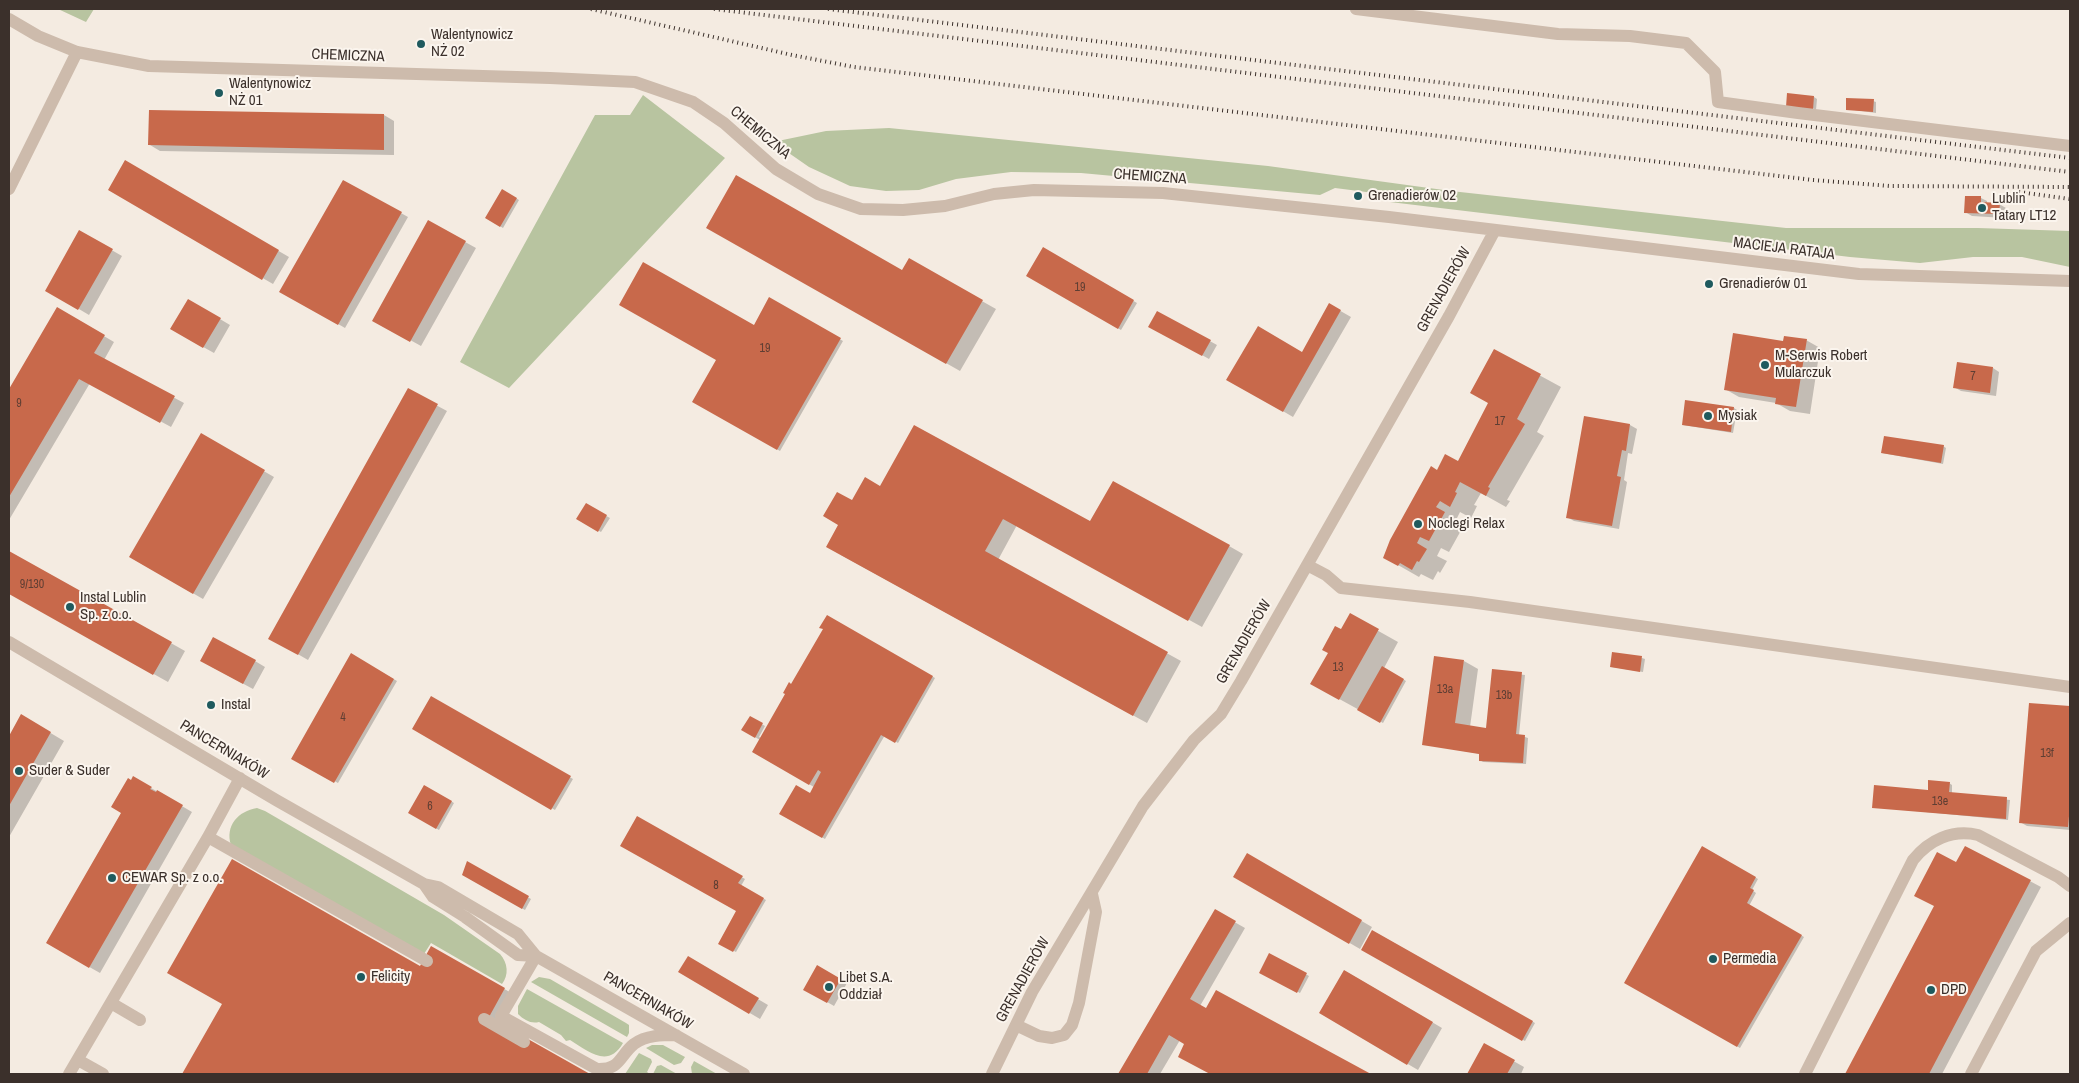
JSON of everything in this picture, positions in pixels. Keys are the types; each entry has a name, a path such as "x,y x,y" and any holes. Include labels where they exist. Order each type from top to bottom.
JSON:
{"street":[{"path":"1356,9 1558,34 1630,36 1686,43 1715,72 1718,102 1808,115 2070,146"},
{"name":"CHEMICZNA","path":"9,19 38,36 77,52 113,60 165,67 531,77 635,82 693,102 724,123 776,169 818,194 861,209 903,210 945,206 994,194 1034,190 1106,190 1163,192 1495,230"},
{"path":"9,189 77,52"},
{"name":"MACIEJA RATAJA","path":"1495,230 1859,274 1997,280 2070,280"},
{"name":"GRENADIERÓW","path":"1002,1056 1032,992 1143,806 1194,740 1221,714 1449,316 1495,230"},
{"path":"1306,565 1342,588 1470,602 2070,687"},
{"name":"PANCERNIAKÓW","path":"9,642 424,884 438,887 518,934 536,956 744,1074"},
{"path":"69,1074 208,837 240,778"},
{"path":"1805,1074 1913,860 1928,843 1964,833 1978,835 2070,886"},
{"path":"208,837 427,961"},
{"path":"1016,1025 1039,1036 1052,1038 1064,1035 1072,1025 1079,1003 1096,912 1092,894"},
{"path":"1972,1074 2036,951 2070,923"},
{"path":"536,956 501,1016 597,1069 610,1069 639,1041 653,1037 676,1036"},
{"path":"111,1003 140,1020"},
{"path":"484,1019 524,1042"},
{"path":"992,1074 1002,1056"},
{"path":"998,1074 1002,1056"},
{"path":"78,1060 103,1074"}],"green space":[{"path":"58,9 94,9 86,22"},
{"path":"643,95 725,158 509,388 460,362 595,115 630,115"},
{"path":"889,128 1268,166 1451,191 1786,228 1978,228 2070,231 2070,267 2022,257 1973,257 1920,263 1850,257 1390,202 1382,194 1335,188 1320,195 1081,173 1011,172 956,179 919,190 886,191 850,186 809,167 773,142 826,131"},
{"path":"257,808 444,915 500,954 505,961 507,969 506,977 502,984 431,943 424,954 231,845 230,832 235,820 244,812"},
{"path":"539,977 550,979 629,1025 627,1037 531,982"},
{"path":"527,989 623,1043 611,1055 598,1055 591,1053 570,1040 566,1041 561,1035 539,1022 525,1020 518,1014 518,1006"},
{"path":"652,1045 663,1045 685,1057 681,1063 674,1065 646,1048"},
{"path":"639,1053 651,1059 652,1062 647,1072 650,1074 625,1074"},
{"path":"694,1061 717,1074 692,1074 691,1067"},
{"path":"661,1065 677,1074 653,1074 657,1066"}],"building":[{"path":"1787,93 1814,96 1813,110 1786,107"},
{"path":"1846,98 1874,99 1873,112 1846,110"},
{"path":"149,110 384,114 384,150 148,145"},
{"path":"125,160 279,250 262,280 108,190"},
{"path":"736,175 902,270 909,258 983,300 946,364 706,228"},
{"path":"343,180 402,212 338,325 279,292"},
{"path":"502,189 517,198 500,227 485,218"},
{"name":"Lublin Tatary LT12","path":"1965,196 1981,196 1981,202 2000,203 1999,214 1964,213"},
{"path":"428,220 466,241 410,342 372,321"},
{"path":"79,230 113,249 78,310 45,291"},
{"path":"1043,247 1134,300 1118,329 1026,276"},
{"path":"643,262 754,325 769,297 841,338 777,450 692,402 716,360 619,305"},
{"path":"188,299 221,318 203,348 170,329"},
{"path":"1329,303 1341,310 1283,412 1226,380 1258,326 1302,352"},
{"path":"57,307 105,335 94,353 175,396 160,423 79,379 9,497 9,389"},
{"path":"1157,311 1211,340 1202,356 1148,327"},
{"name":"M-Serwis Robert Mularczuk","path":"1733,333 1783,341 1784,336 1807,339 1796,407 1775,404 1776,398 1724,390"},
{"path":"1494,349 1541,374 1517,419 1525,424 1488,487 1490,488 1486,496 1460,482 1450,507 1440,501 1436,507 1445,512 1429,541 1420,537 1417,543 1427,549 1419,562 1417,561 1412,570 1400,563 1398,566 1383,558 1390,540 1431,466 1437,470 1445,454 1458,461 1488,403 1470,393"},
{"path":"1957,362 1993,367 1990,393 1953,388"},
{"path":"408,388 438,404 298,655 268,639"},
{"name":"Mysiak","path":"1685,400 1734,407 1731,432 1682,425"},
{"path":"1584,416 1630,424 1626,451 1622,450 1617,476 1621,477 1612,526 1566,518"},
{"path":"914,425 1090,521 1113,481 1230,545 1188,621 1003,519 985,551 1168,652 1133,716 826,547 838,525 823,516 837,492 852,500 865,477 880,486"},
{"path":"201,433 265,470 193,594 129,557"},
{"path":"1884,436 1944,445 1941,463 1881,453"},
{"path":"586,503 607,515 598,532 576,519"},
{"name":"Instal Lublin Sp. z o.o.","path":"9,551 172,642 153,675 9,594"},
{"path":"1350,613 1379,629 1339,700 1310,684 1328,653 1322,650 1335,626 1341,629"},
{"path":"827,615 933,676 895,743 881,735 822,838 779,814 796,785 810,793 821,772 818,770 809,785 752,752 785,694 783,693 789,682 791,684 823,629 819,628"},
{"path":"213,637 256,660 243,684 200,661"},
{"path":"1612,652 1642,656 1640,672 1610,667"},
{"path":"351,653 394,679 334,783 291,759"},
{"path":"1434,656 1464,660 1455,723 1486,728 1492,669 1522,672 1516,734 1525,735 1523,763 1479,761 1479,754 1422,745"},
{"path":"1382,666 1404,679 1380,723 1357,710"},
{"path":"431,696 571,776 551,810 412,729"},
{"path":"2029,703 2070,706 2070,805 2068,827 2019,823"},
{"name":"Suder & Suder","path":"21,714 51,732 9,806 9,736"},
{"path":"750,716 763,723 755,738 741,730"},
{"name":"CEWAR Sp. z o.o.","path":"133,776 152,787 150,789 156,792 157,790 183,805 89,968 46,943 121,813 111,807 128,778 131,780"},
{"path":"1928,780 1950,782 1949,792 2007,797 2006,819 1872,808 1874,785 1928,790"},
{"path":"424,785 452,801 436,829 408,813"},
{"path":"637,816 743,876 738,883 764,898 733,952 718,944 736,911 620,846"},
{"name":"Permedia","path":"1702,846 1756,877 1750,888 1754,890 1747,903 1802,935 1737,1047 1624,983"},
{"name":"DPD","path":"1965,846 2031,880 1929,1074 1845,1074 1934,906 1914,896 1937,852 1956,862"},
{"path":"1247,853 1362,920 1349,944 1233,877"},
{"name":"Felicity","path":"232,859 420,966 431,946 505,988 489,1017 590,1074 182,1074 222,1004 167,973"},
{"path":"467,861 529,896 522,909 462,875"},
{"path":"1215,909 1236,921 1190,999 1206,1008 1216,990 1371,1074 1210,1074 1178,1057 1184,1044 1169,1035 1147,1074 1118,1074"},
{"path":"1372,930 1533,1021 1522,1041 1361,950"},
{"path":"1269,953 1307,973 1297,993 1259,973"},
{"path":"688,956 759,998 749,1014 678,972"},
{"path":"817,965 841,979 827,1003 803,990"},
{"path":"1344,970 1433,1022 1407,1065 1319,1013"},
{"path":"1484,1043 1515,1060 1507,1074 1467,1074"}],"railway":[{"path":"591,9 792,55 854,67 1813,180 1890,186 2070,187"},
{"path":"714,9 2070,172"},
{"path":"828,9 2070,158"},
{"path":"2019,192 2070,199"}],"place":[{"name":"Walentynowicz NŻ 02","path":"421,44"},
{"name":"Walentynowicz NŻ 01","path":"219,93"},
{"name":"Grenadierów 02","path":"1358,196"},
{"name":"Lublin Tatary LT12","path":"1982,208"},
{"name":"Grenadierów 01","path":"1709,284"},
{"name":"M-Serwis Robert Mularczuk","path":"1765,365"},
{"name":"Mysiak","path":"1708,416"},
{"name":"Noclegi Relax","path":"1418,524"},
{"name":"Instal Lublin Sp. z o.o.","path":"70,607"},
{"name":"Instal","path":"211,705"},
{"name":"Suder & Suder","path":"19,771"},
{"name":"CEWAR Sp. z o.o.","path":"112,878"},
{"name":"Permedia","path":"1713,959"},
{"name":"Felicity","path":"361,977"},
{"name":"Libet S.A. Oddział","path":"829,987"},
{"name":"DPD","path":"1931,990"}]}
